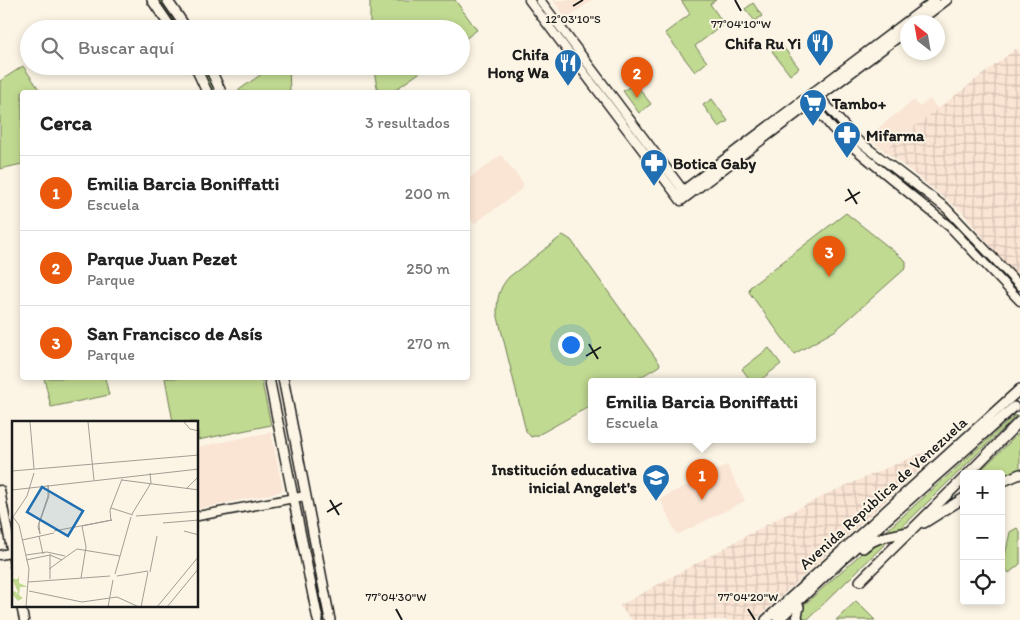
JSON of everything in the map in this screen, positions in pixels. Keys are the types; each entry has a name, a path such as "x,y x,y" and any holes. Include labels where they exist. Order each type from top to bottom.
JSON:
{"main road":[{"path":"152,0 166,20"},
{"path":"167,0 181,20"},
{"path":"199,75 206,90"},
{"path":"213,75 220,90"},
{"path":"269,380 318,620"},
{"path":"282,380 330,620"},
{"name":"Avenida República de Venezuela","path":"766,620 1020,389"},
{"name":"Avenida República de Venezuela","path":"778,620 859,544 1014,407"},
{"path":"972,470 1020,420"},
{"path":"997,423 1006,435"},
{"path":"973,444 976,429"},
{"path":"1005,480 1020,474"},
{"path":"860,581 960,482"},
{"path":"786,620 872,540 912,530 960,500"},
{"path":"798,620 799,607"}],"street":[{"path":"530,0 682,196"},
{"path":"540,0 682,196"},
{"path":"682,196 817,94 935,0"},
{"path":"927,15 947,0"},
{"path":"817,94 900,36"},
{"path":"817,94 856,139 952,214 1020,286"},
{"path":"809,100 832,128 849,144 950,227 1020,301"},
{"path":"909,192 915,184"},
{"path":"0,490 12,552 0,555"},
{"path":"199,516 305,496"}],"shaded area":[{"path":"553,0 592,0 569,17 565,17"},
{"path":"1017,48 1020,52 1020,281 961,211 884,150"},
{"path":"930,99 938,109 884,150 867,137 914,100 919,107"},
{"path":"501,155 523,183 523,188 474,224 470,219 470,178"},
{"path":"271,432 283,491 199,509 199,447"},
{"path":"934,448 939,452 755,620 632,620 619,606 777,519 831,492"},
{"path":"727,465 745,501 677,535 660,499"}],"green space":[{"path":"157,0 163,0 177,20 170,20"},
{"path":"370,0 455,0 470,20 370,20"},
{"path":"681,0 716,0 710,4 724,24 695,46 707,62 695,72 665,33 690,14"},
{"path":"753,3 762,16 755,21 745,9"},
{"path":"470,20 477,30 470,35"},
{"path":"781,44 799,68 790,75 772,51"},
{"path":"20,68 20,75 29,75 40,90 20,90 20,164 0,169 0,81"},
{"path":"202,75 208,75 215,90 210,90"},
{"path":"260,75 289,75 290,90 239,90"},
{"path":"375,75 416,75 395,90 378,90"},
{"path":"635,83 651,104 639,113 623,91"},
{"path":"712,99 728,121 719,127 703,105"},
{"path":"846,213 906,261 906,268 836,330 794,354 749,292 750,287"},
{"path":"563,235 571,240 660,364 659,366 639,378 588,378 588,407 531,437 526,431 497,313 501,289 509,277"},
{"path":"769,348 781,364 763,378 749,378 742,369"},
{"path":"44,380 105,380 109,395 51,407"},
{"path":"165,380 261,380 271,425 199,440 199,421 173,421"},
{"path":"1016,416 808,619 805,619 801,614 804,605"},
{"path":"1020,432 1020,469 1005,475 1005,470 981,470"},
{"path":"1017,528 1020,532 1020,564 1009,573 1005,568 1005,556 1010,532"},
{"path":"856,601 875,620 836,620"}],"place":[{"name":"Chifa Ru Yi","path":"820,67"},
{"name":"Chifa Hong Wa","path":"568,87"},
{"name":"Parque Juan Pezet","path":"637,98"},
{"name":"Tambo+","path":"813,127"},
{"name":"Mifarma","path":"847,159"},
{"name":"Botica Gaby","path":"654,187"},
{"name":"San Francisco de Asís","path":"829,277"},
{"name":"Emilia Barcia Boniffatti","path":"702,500"},
{"name":"Institución educativa inicial Angelet's","path":"656,502"}]}
